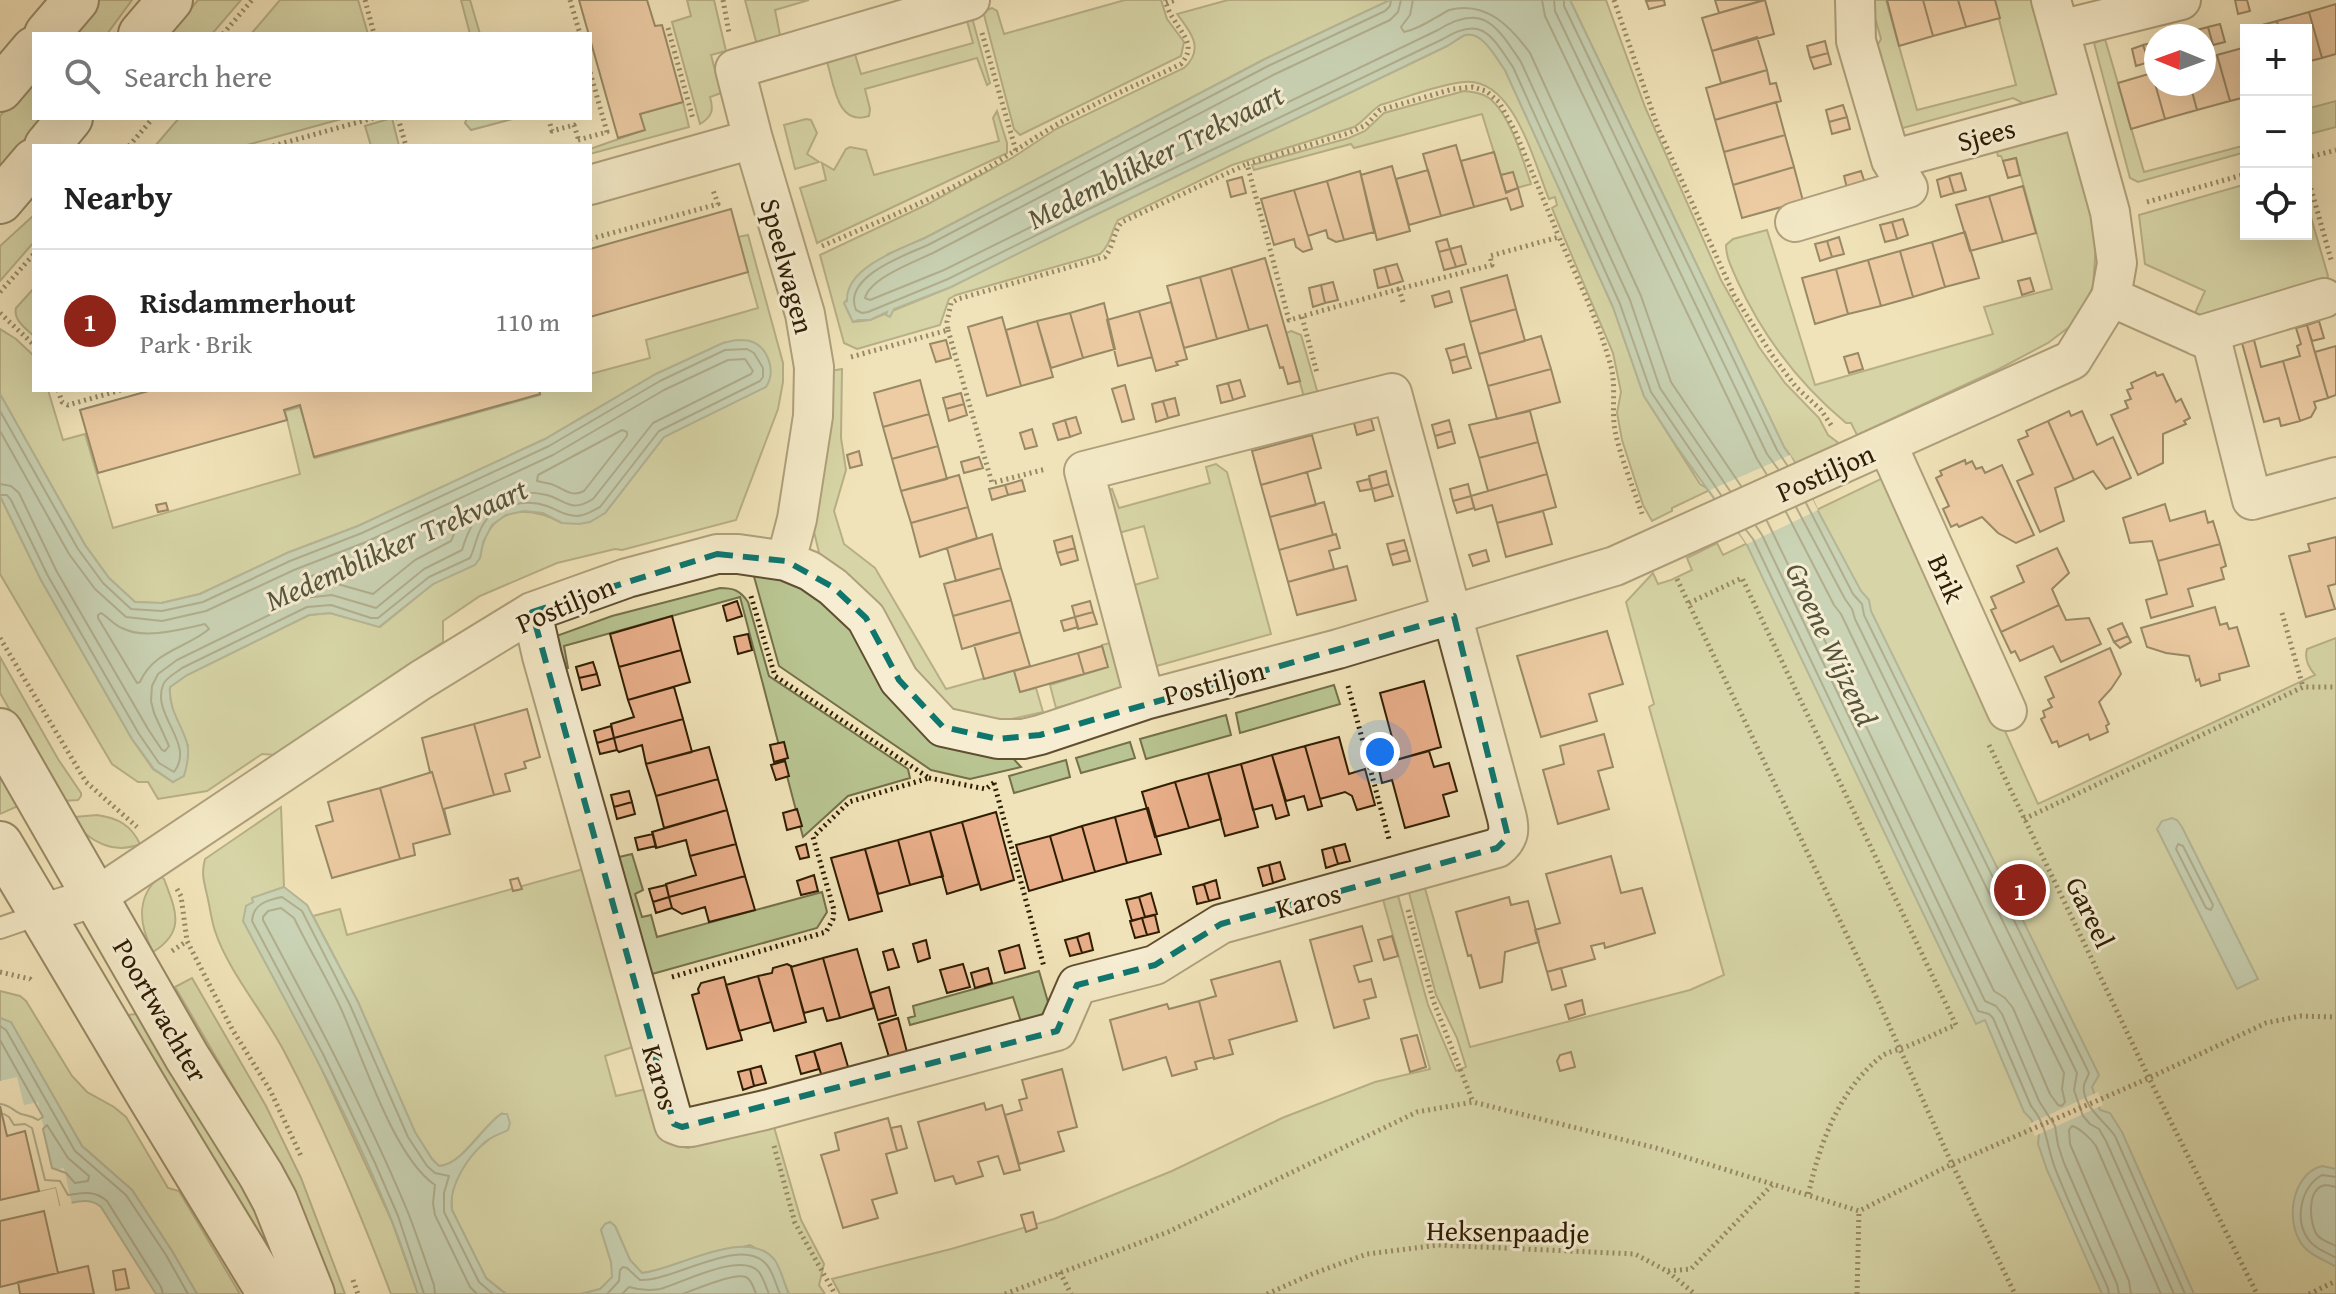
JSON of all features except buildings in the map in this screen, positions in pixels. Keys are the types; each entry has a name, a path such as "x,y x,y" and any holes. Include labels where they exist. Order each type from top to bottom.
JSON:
{"street":[{"path":"49,32 76,0"},
{"path":"143,32 170,0"},
{"path":"1795,222 1908,188 1891,160 1856,41 1855,0"},
{"path":"2055,15 2181,0"},
{"name":"Speelwagen","path":"786,561 797,519 813,416 814,367 805,314 735,69 976,14"},
{"name":"Postiljon","path":"41,914 96,897 421,680 532,612 627,578 717,554 786,561 810,571 833,587 866,618 899,680 943,727 998,739 1023,739 1145,700 1454,616 1615,566 1728,516 2072,360 2111,297 2117,263 2110,212 2055,15"},
{"path":"0,89 32,51"},
{"name":"Sjees","path":"1891,160 2081,108"},
{"path":"49,144 68,120"},
{"path":"592,184 753,139"},
{"path":"0,201 32,163"},
{"path":"2198,336 2330,287"},
{"path":"2111,297 2212,342 2252,500 2336,477"},
{"name":"Karos","path":"532,612 674,1124 682,1127 765,1110 1057,1031 1077,985 1155,965 1221,924 1497,848 1508,837 1506,814 1392,393 1084,471"},
{"name":"Brik","path":"1871,451 1996,722"},
{"path":"1084,471 1145,700"},
{"name":"Poortwachter","path":"0,731 187,1057 261,1175 275,1201 312,1294"},
{"name":"Poortwachter","path":"0,844 270,1294"}],"lane":[{"path":"0,928 41,914"}],"path":[{"path":"225,32 252,0"},
{"path":"365,0 373,32"},
{"path":"570,0 579,32"},
{"path":"788,260 957,184 1016,151 1041,132 1181,64 1189,45 1171,16 1166,1 1176,0"},
{"path":"1614,0 1658,128 1734,295 1796,387 1871,451"},
{"path":"976,14 1016,151"},
{"path":"550,124 552,131 574,125 579,143 607,132 592,79"},
{"path":"1084,471 1082,460 992,483 948,330 951,303 1105,257 1122,222 1247,164 1349,133 1366,125 1380,110 1453,89 1473,87 1486,91 1499,102 1515,131 1599,330 1616,390 1613,413 1616,433 1657,547 1689,603 2015,1294"},
{"path":"131,144 151,120"},
{"path":"280,144 366,120"},
{"path":"399,120 405,144"},
{"path":"2312,156 2336,150"},
{"path":"1247,164 1289,320 1492,265 1490,256 1559,237"},
{"path":"2110,212 2240,176"},
{"path":"2312,200 2330,287"},
{"path":"0,292 32,256"},
{"path":"1399,289 1403,302"},
{"path":"0,313 32,343"},
{"path":"1302,317 1326,408"},
{"path":"814,367 948,330"},
{"path":"59,392 62,402 68,405 114,392"},
{"path":"635,987 826,932 834,910 813,837 849,802 929,778 775,676 738,554"},
{"path":"1689,603 1742,578 1956,1025 1884,1055 1846,1096 1826,1136 1808,1196"},
{"path":"2282,613 2303,687"},
{"path":"0,638 86,782 138,828"},
{"path":"1338,649 1433,1000 1473,1102"},
{"path":"2024,819 2303,687 2336,687"},
{"name":"Gareel","path":"1996,722 2024,819 2257,1294"},
{"path":"994,783 1049,987 1070,1002"},
{"name":"Poortwachter","path":"174,885 181,896 187,941 232,1029 270,1090 306,1168"},
{"path":"1005,1294 1168,1232 1417,1112 1473,1102 1656,1148 1859,1211 1952,1164 2266,1023 2300,1016 2336,1017"},
{"path":"765,1110 795,1223 835,1294"},
{"path":"1667,1271 1691,1269 1772,1185"},
{"path":"1857,1294 1859,1211"},
{"name":"Heksenpaadje","path":"1267,1294 1367,1254 1438,1245 1635,1254 1667,1271 1695,1294"},
{"path":"1060,1272 1071,1294"},
{"path":"353,1279 358,1294"},
{"path":"2309,1294 2333,1283"}],"highlighted area":[{"path":"717,554 786,561 833,587 866,618 899,680 943,727 998,739 1040,735 1454,616 1508,837 1497,848 1221,924 1155,965 1077,985 1057,1031 682,1127 674,1124 532,612"}],"green space":[{"path":"99,0 132,0 108,32 72,32"},
{"path":"198,0 241,0 214,32 171,32"},
{"path":"280,0 358,0 367,32 253,32"},
{"path":"461,0 470,0 479,32 469,32"},
{"path":"687,0 714,0 726,51 711,55 721,93 710,97 711,113 700,124 672,22 691,16"},
{"path":"745,0 809,0 775,10 780,35 757,45"},
{"path":"1125,0 1161,0 1167,19 1184,42 1181,56 1020,135 1014,129 983,11 992,8 997,11 1004,34"},
{"path":"1228,0 1390,0 1265,59 925,238 888,254 844,303 853,322 870,320 951,287 1465,35 1472,35 1488,46 1505,70 1613,307 1644,396 1700,484 1710,490 1652,521 1643,505 1622,440 1617,413 1621,392 1613,353 1552,208 1557,205 1555,197 1549,199 1529,145 1509,107 1496,93 1481,84 1454,83 1380,105 1354,127 1232,165 1118,220 1100,254 956,295 949,299 940,325 857,349 844,343 820,255 928,204 1012,158 1056,129 1184,68 1195,47 1191,34 1177,14"},
{"path":"1570,0 1606,0 1645,107 1721,280 1759,347 1785,383 1819,418 1828,435 1840,444 1796,464 1784,447"},
{"path":"1870,0 1886,0 1917,110 2016,85 1994,0 2032,0 2060,96 2029,106 2013,98 1899,129 1875,50 1881,39"},
{"path":"971,14 990,83 987,85 977,58 865,89 869,116 858,118 843,110 827,62 830,57 854,51 861,74 973,43 967,21"},
{"path":"2105,39 2144,172 2240,147 2240,154 2138,182 2130,178 2094,43"},
{"path":"32,79 32,120 44,120 0,171 0,116"},
{"path":"1464,91 1483,95 1497,105 1515,138 1531,184 1506,191 1482,114 1354,148 1351,144 1254,170 1252,165 1349,138 1365,131 1384,113"},
{"path":"2336,101 2336,127 2312,133 2312,107"},
{"path":"683,102 689,127 592,153 592,148 644,130 640,114"},
{"path":"997,111 1007,153 817,243 800,188 826,180 822,163 834,170 846,149 866,150 874,175 999,141 993,118"},
{"path":"177,120 338,120 250,144 157,144"},
{"path":"392,120 398,144 370,144 365,126"},
{"path":"466,120 508,120 471,130"},
{"path":"811,120 817,133 807,154 819,162 795,169 784,125"},
{"path":"2066,124 2097,229 2093,287 2073,324 2048,343 1999,369 1857,435 1851,423 1846,423 1812,392 1770,340 1737,280 1726,245 1733,239 1767,230 1815,385 1993,334 1984,307 2052,289 2016,158 2003,161 1996,148"},
{"path":"2240,186 2240,240 2312,240 2312,221 2328,276 2326,283 2199,318 2194,315 2205,291 2145,264 2139,215"},
{"path":"32,217 32,244 0,281 0,246"},
{"path":"748,235 783,363 783,382 778,409 736,520 622,550 557,563 480,596 443,621 443,642 276,755 262,754 207,791 158,799 148,782 138,782 112,764 0,574 0,496 41,580 132,739 153,769 173,782 188,746 173,710 170,687 187,675 309,615 330,613 380,627 433,584 480,558 490,529 509,514 533,513 562,523 605,513 664,437 680,428 723,343 656,374 545,439 358,526 287,553 200,594 161,603 135,602 109,578 85,545 0,394 0,329 32,354 32,392 49,392 63,440 85,434 113,528 300,474 285,411 300,407 315,458 540,395 539,392 592,392 592,373 650,358 646,340 758,308 738,237"},
{"path":"32,290 32,334 16,316 16,308"},
{"path":"1291,331 1301,335 1318,394 1304,397 1286,333"},
{"path":"842,369 841,438 846,470 834,511 844,544 875,568 946,689 1014,670 1020,692 1036,688 1043,712 1007,720 984,720 961,715 944,706 921,678 888,619 820,557 811,519 830,371"},
{"path":"1216,464 1227,472 1271,634 1153,667 1131,586 1158,578 1144,526 1115,534 1103,492 1112,489 1119,508 1210,483 1206,467"},
{"path":"1889,475 2038,804 2315,675 2308,663 2307,649 2336,638 2336,1294 840,1294 832,1279 1054,1219 1172,1171 1282,1118 1375,1082 1430,1069 1382,896 1397,892 1428,1005 1456,1071 1466,1067 1457,1038 1436,995 1408,889 1424,885 1470,1047 1690,990 1724,975 1649,707 1654,704 1626,602 1653,573 1658,584 1671,580 1692,570 1687,558 1717,543 1723,555"},
{"path":"753,573 782,577 798,584 849,623 941,741 978,754 1010,755 1021,767 970,779 931,770 779,666"},
{"path":"720,588 736,590 748,602 769,676 908,769 910,778 848,796 803,837 740,597 564,646 568,668 560,670 554,640 559,635 612,616"},
{"path":"1114,642 1127,689 1056,708 1050,685 1107,667 1102,645"},
{"path":"0,657 81,793 78,800 62,801 0,693"},
{"path":"1334,685 1340,704 1240,733 1236,713"},
{"path":"1226,715 1231,735 1146,759 1140,739"},
{"path":"1130,742 1135,758 1081,773 1076,758"},
{"path":"1066,760 1070,777 1014,793 1009,776"},
{"path":"0,774 18,806 0,814"},
{"path":"281,807 284,887 252,898 316,1057 391,1219 418,1294 391,1294 355,1202 300,1082 277,1038 229,961 214,926 203,877 205,859"},
{"path":"97,815 123,824 140,844 120,848 102,844 86,835 73,821 75,817"},
{"path":"632,854 643,890 635,894 642,917 651,915 657,937 822,892 827,912 817,928 645,976 639,957 644,947 619,857"},
{"path":"587,868 626,999 618,999 625,1001 639,1045 605,1056 616,1096 651,1088 675,1142 688,1148 774,1127 801,1220 824,1264 819,1285 825,1294 789,1294 773,1259 750,1245 642,1273 630,1260 615,1226 610,1222 601,1230 613,1277 600,1289 581,1294 506,1294 486,1278 452,1210 451,1194 465,1159 492,1137 501,1114 456,1159 439,1166 432,1159 415,1133 358,1002 313,916 340,909 347,935"},
{"path":"160,876 168,890 175,919 171,936 153,952 142,922 142,912 146,893"},
{"path":"1039,971 1050,1009 1042,1024 1023,1028 1013,997 910,1025 908,1018 915,1016 913,1006"},
{"path":"192,978 266,1106 301,1178 345,1294 328,1294 288,1194 248,1112 175,987"},
{"path":"0,991 20,996 26,1001 72,1076 87,1092 126,1117 168,1188 179,1191 240,1294 197,1294 132,1190 82,1146 11,1023 0,1018"},
{"path":"135,1014 268,1222 289,1294 121,1016"}],"water":[{"path":"1390,0 1570,0 1784,447 1796,464 1861,591 1869,600 1871,611 2099,1075 2092,1087 2100,1110 2110,1113 2122,1132 2194,1294 2102,1294 2047,1170 2038,1144 2039,1134 2024,1112 1985,1020 1976,1024 1746,543 1644,396 1613,307 1505,70 1478,37 1465,35 951,287 894,309 890,317 886,315 887,312 870,320 853,322 844,303 849,289 864,269 876,261 1265,59"},
{"name":"Medemblikker Trekvaart","path":"736,340 757,344 766,354 770,374 766,387 664,437 605,513 590,522 579,524 562,523 543,513 524,511 506,515 492,525 475,565 433,584 379,627 330,613 309,615 187,675 170,687 173,709 188,751 184,776 173,782 154,769 132,739 41,580 0,496 0,394 85,545 109,578 135,602 162,603 200,594 287,553 358,526 545,439 656,374"},
{"path":"2172,818 2182,827 2258,979 2237,989 2157,829 2162,821"},
{"path":"284,887 307,905 358,1002 415,1132 432,1159 439,1166 456,1159 494,1120 501,1114 507,1114 510,1123 508,1130 488,1140 472,1156 456,1182 452,1201 452,1210 486,1278 506,1294 418,1294 395,1228 358,1143 243,921 246,906 253,902 252,898"},
{"path":"0,1018 11,1022 82,1146 132,1190 197,1294 156,1294 101,1207 86,1201 60,1205 56,1187 39,1191 25,1132 0,1106"},
{"path":"2322,1166 2336,1169 2336,1267 2304,1247 2294,1226 2297,1189 2303,1179"},
{"path":"610,1222 615,1226 630,1260 642,1273 711,1252 747,1247 762,1250 774,1259 789,1294 581,1294 600,1289 612,1277 611,1262 601,1230"}],"pier":[{"path":"1790,455 1818,510 1747,544 1710,490"},
{"path":"17,1077 24,1105 38,1102 53,1170 64,1168 72,1205 61,1208 56,1187 39,1191 24,1132 7,1136 0,1106 0,1081"},
{"path":"2098,1092 2103,1105 2035,1136 2029,1124"}],"place":[{"name":"Risdammerhout","path":"2020,890"}],"water label":[{"name":"Groene Wijzend","path":"1832,644"}]}
